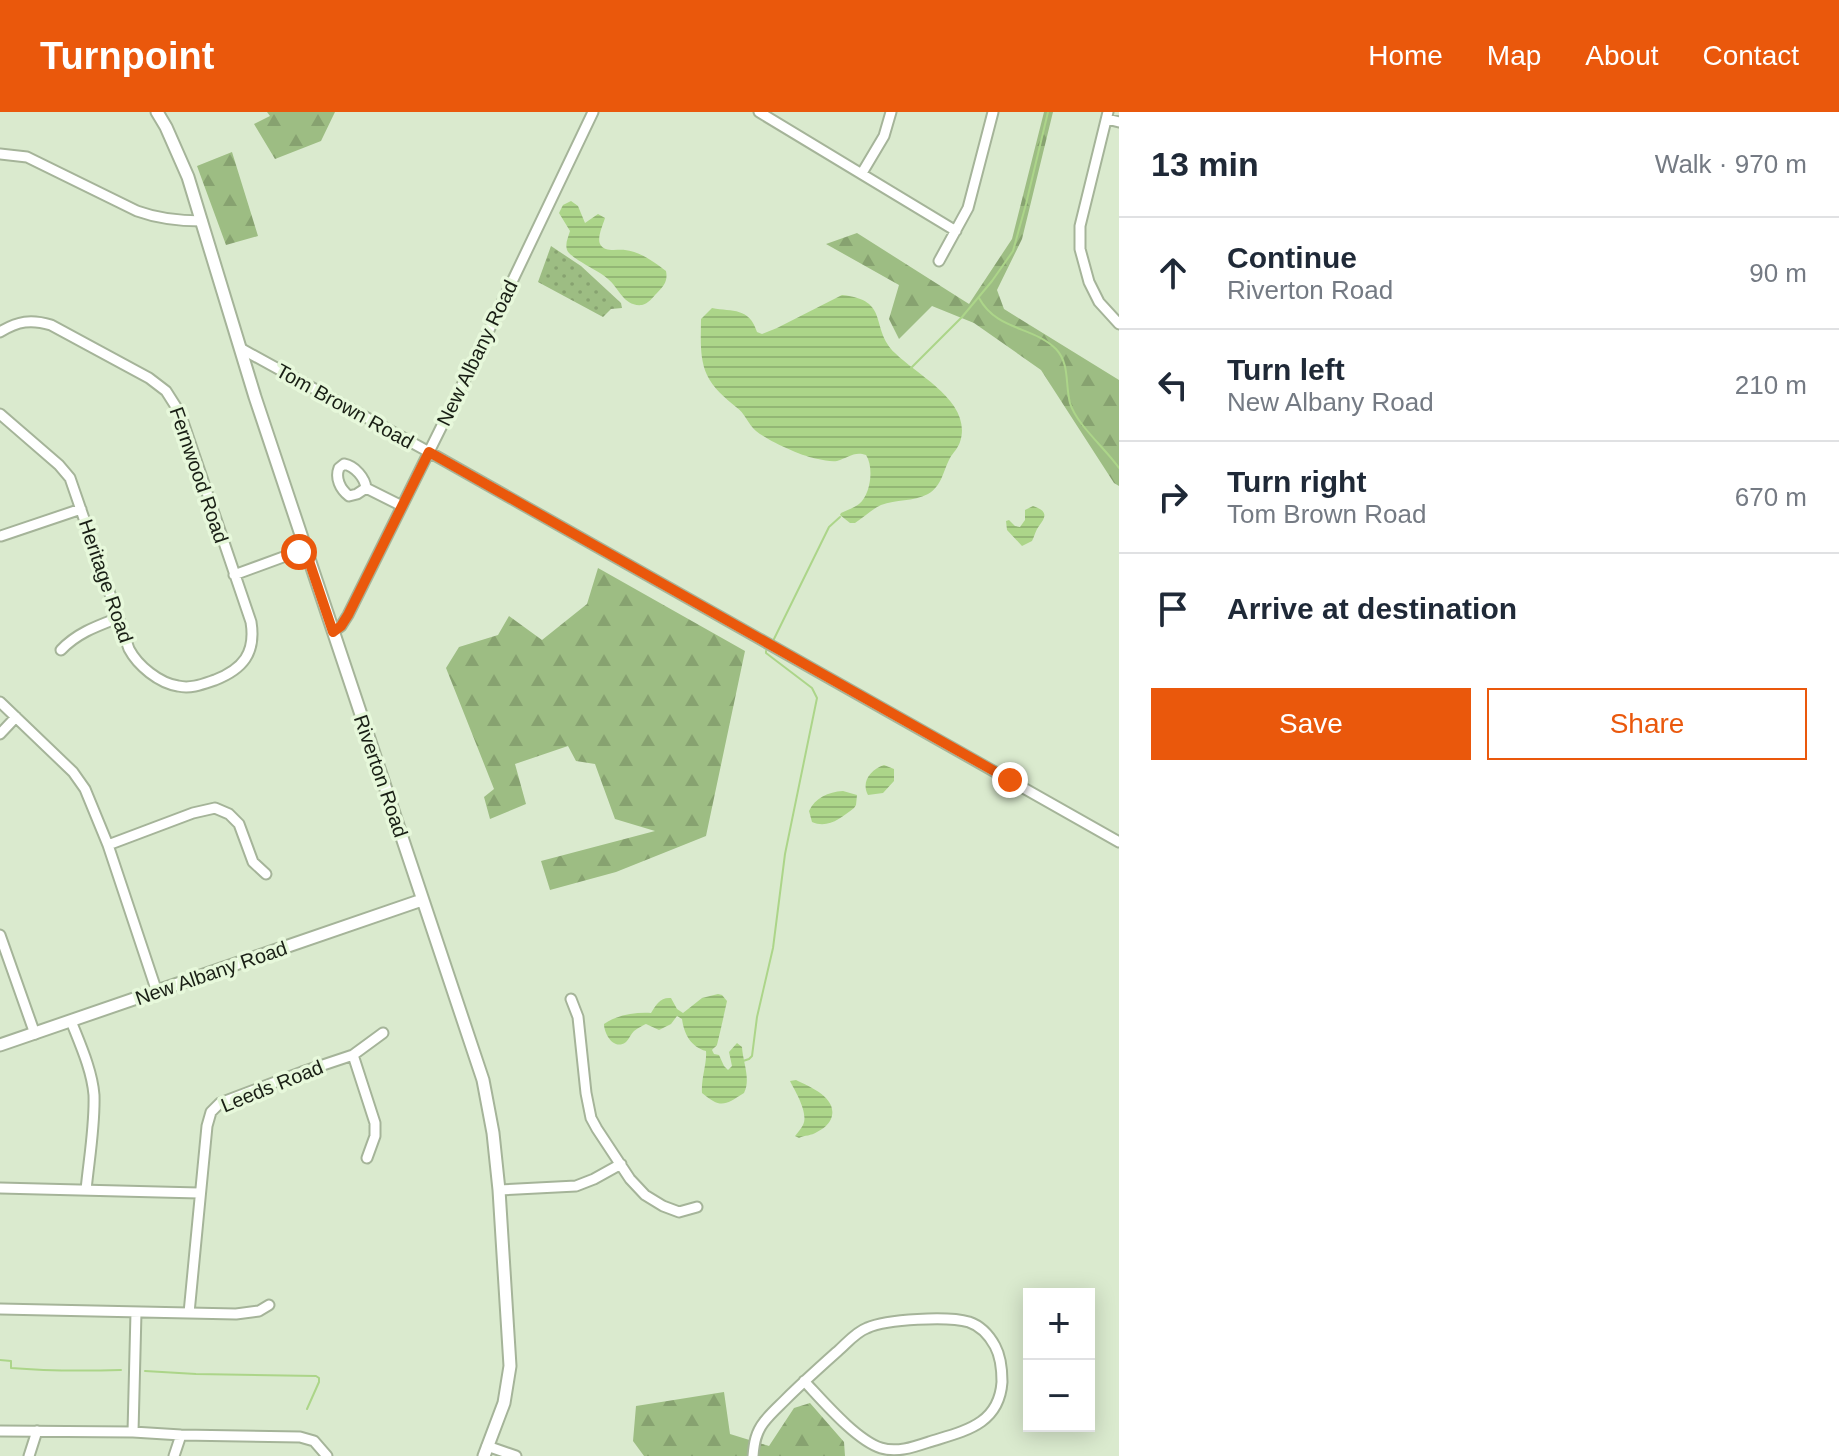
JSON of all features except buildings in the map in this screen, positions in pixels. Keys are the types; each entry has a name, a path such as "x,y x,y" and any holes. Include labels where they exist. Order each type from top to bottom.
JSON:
{"main road":[{"name":"Riverton Road","path":"157,112 188,177 305,549 483,1080 499,1190 510,1366 504,1403 486,1451"},
{"name":"New Albany Road","path":"0,1045 422,900"}],"street":[{"name":"New Albany Road","path":"333,632 348,615 593,112"},
{"path":"759,112 956,231"},
{"path":"862,173 884,136 891,112"},
{"path":"939,261 968,208 993,112"},
{"path":"1119,122 1108,115 1080,226 1080,249 1089,282 1099,302 1119,324"},
{"path":"0,154 27,157 152,217 202,221"},
{"name":"Fernwood Road","path":"0,332 18,322 35,321 51,325 149,378 166,391 180,413 234,575"},
{"name":"Tom Brown Road","path":"240,348 1119,842"},
{"name":"Heritage Road","path":"0,414 59,465 74,485 129,649 143,667 166,683 192,687 205,684 238,668 250,651 253,637 251,622 234,575"},
{"path":"366,488 402,506"},
{"path":"1,536 81,509"},
{"path":"234,575 305,549"},
{"path":"61,650 83,632 118,618"},
{"path":"0,702 73,772 85,789 108,845 157,992"},
{"path":"0,734 16,717"},
{"path":"108,845 193,813 215,808 229,814 239,824 253,862 266,874"},
{"path":"0,935 35,1034"},
{"path":"571,999 578,1017 591,1118 630,1179 645,1195 679,1212 697,1207"},
{"path":"71,1021 94,1092 86,1190"},
{"name":"Leeds Road","path":"189,1313 199,1193 211,1112 220,1103 353,1055 383,1033"},
{"path":"353,1055 375,1123 375,1136 367,1158"},
{"path":"499,1190 576,1186 621,1164"},
{"path":"0,1188 199,1193"},
{"path":"0,1309 244,1314 269,1305"},
{"path":"133,1432 136,1312"},
{"path":"753,1456 755,1437 764,1421 804,1381 863,1329 900,1321 951,1319 971,1323 984,1330 995,1346 1002,1371 1001,1394 996,1407 977,1425 906,1449 891,1450 870,1444 857,1434 804,1381"},
{"path":"0,1431 300,1437 314,1441 327,1456"},
{"path":"29,1456 37,1431"},
{"path":"174,1456 181,1435"},
{"path":"486,1451 516,1456"}],"green space":[{"path":"267,112 335,112 321,141 275,159 254,124 270,116"},
{"path":"1044,112 1053,112 1022,239 997,290 1004,309 1119,380 1119,486 1114,483 1041,370 974,323 932,306 899,339 889,319 899,285 826,244 857,233 969,304 1012,239"},
{"path":"232,152 258,236 226,245 197,166"},
{"path":"551,246 581,266 621,303 622,308 611,309 603,317 538,282"},
{"path":"598,568 745,651 706,836 616,872 550,890 541,861 655,831 615,819 595,764 576,761 568,746 515,764 526,804 490,819 484,797 494,789 446,668 459,647 498,635 509,616 542,640 587,604"},
{"path":"724,1392 730,1434 769,1446 794,1408 810,1403 844,1442 845,1456 644,1456 633,1441 636,1406"}],"shaded area":[{"path":"571,201 578,206 585,223 598,214 605,218 599,238 602,247 636,253 666,271 665,283 648,302 642,305 631,303 604,276 570,254 566,245 570,231 559,213 563,205"},
{"path":"842,295 857,298 873,309 887,344 951,402 959,414 962,428 959,444 933,491 881,505 855,523 840,515 859,504 866,494 870,473 866,455 854,454 835,461 812,458 761,435 713,384 704,368 701,347 701,319 712,308 745,314 757,332 762,334"},
{"path":"1033,506 1044,516 1032,541 1022,546 1007,530 1006,521 1020,527 1025,520 1025,510"},
{"path":"884,765 894,769 894,781 883,793 868,795 868,777"},
{"path":"843,791 857,795 854,808 829,823 812,822 809,811 818,799"},
{"path":"718,994 727,1001 717,1045 712,1050 728,1070 732,1066 729,1052 737,1043 742,1047 747,1077 744,1093 723,1104 702,1093 706,1051 692,1043 682,1019 677,1016 671,1024 659,1030 646,1024 622,1044 610,1040 606,1032 604,1024 609,1021 626,1015 651,1013 664,999 671,998 683,1013 702,998"},
{"path":"796,1080 822,1094 831,1105 832,1112 831,1119 823,1128 799,1138 795,1136 803,1125 804,1114 790,1081"}],"waterway":[{"path":"911,368 962,317 1013,251 1048,112"},
{"path":"979,298 995,317 1037,336 1056,349 1065,368 1073,411 1119,468"},
{"path":"773,641 829,527 840,517"},
{"path":"743,1061 752,1056 757,1017 773,948 785,854 817,698 812,688 766,651"},
{"path":"0,1360 11,1361 11,1368 121,1370"},
{"path":"145,1371 316,1376 319,1382 307,1409"}],"route":[{"path":"299,552 305,549 333,632 348,615 429,452 1010,780"}]}
